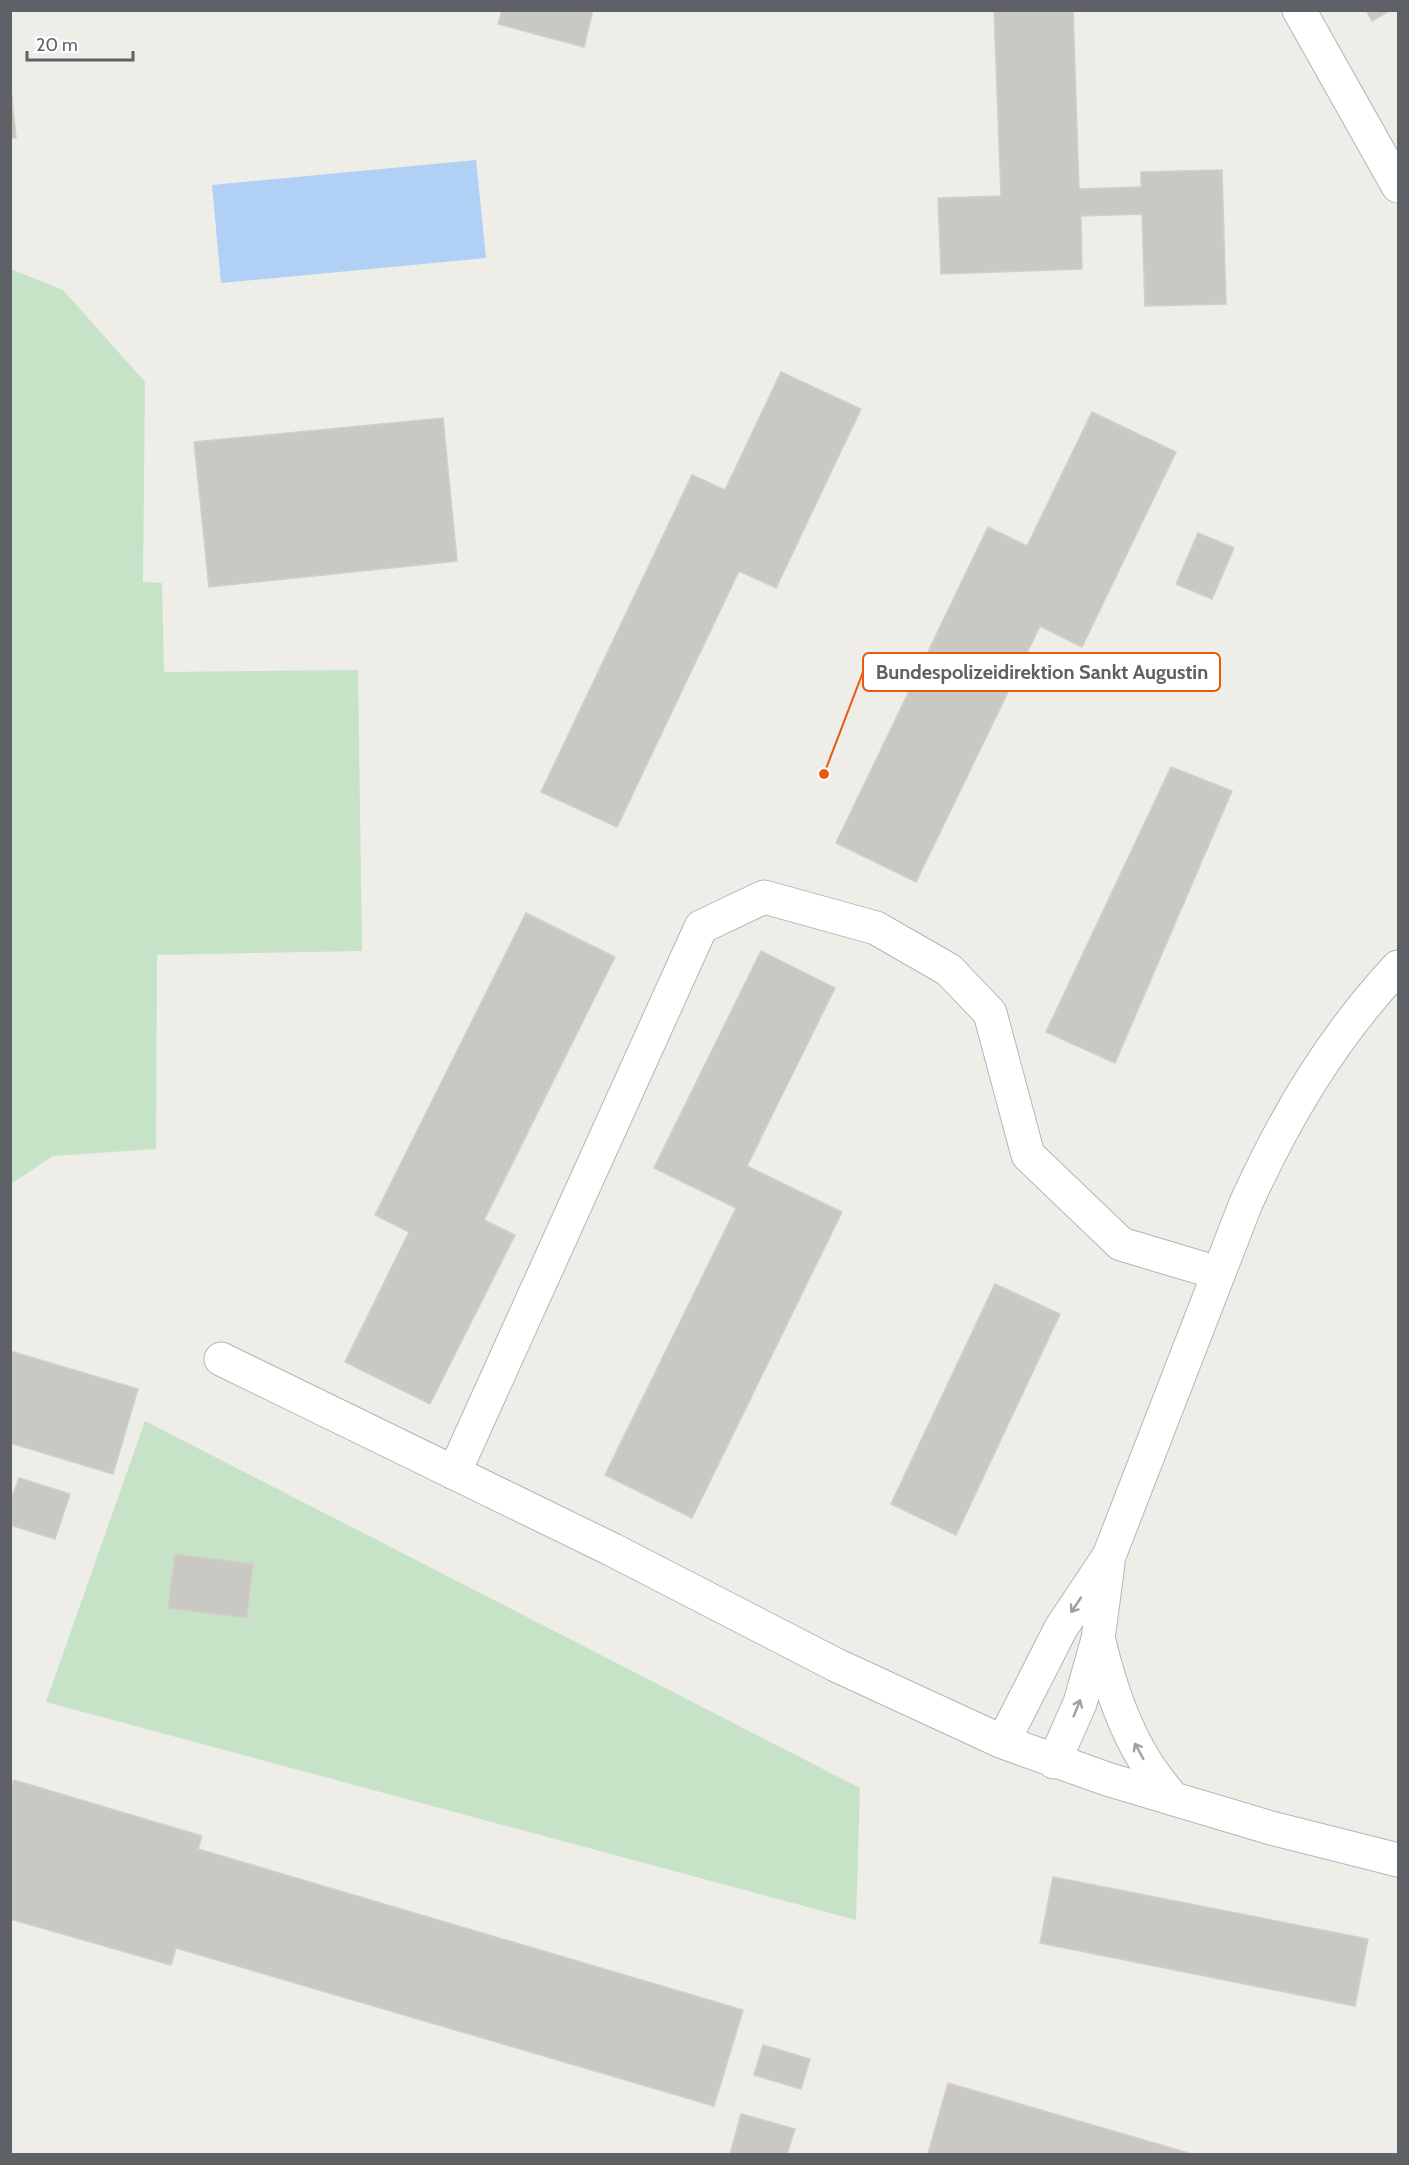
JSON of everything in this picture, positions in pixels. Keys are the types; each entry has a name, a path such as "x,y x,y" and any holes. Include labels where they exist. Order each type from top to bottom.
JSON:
{"street":[{"path":"1299,10 1398,186"},
{"path":"454,1473 701,927 764,897 876,928 949,970 990,1013 1028,1155 1121,1244 1218,1273"},
{"path":"1003,1742 1061,1628 1109,1557 1218,1273 1259,1174 1298,1100 1321,1063 1352,1019 1398,967"},
{"path":"220,1359 613,1550 836,1665 1003,1742 1054,1762 1173,1799 1271,1828 1398,1860"},
{"path":"1054,1762 1080,1703 1098,1639 1109,1557"},
{"path":"1098,1639 1107,1678 1132,1738 1146,1764 1173,1799"}],"green space":[{"path":"11,269 63,290 145,382 143,582 162,583 164,672 358,670 362,951 157,955 156,1149 53,1156 11,1184"},
{"path":"145,1421 860,1788 856,1920 46,1702"}],"water":[{"path":"476,160 486,258 221,283 212,185"}],"building":[{"path":"502,10 593,10 584,47 498,24"},
{"path":"994,10 1073,10 1079,189 1141,187 1141,172 1222,170 1226,304 1145,306 1142,214 1081,216 1082,269 941,274 938,198 1001,196"},
{"path":"1366,10 1391,10 1372,21"},
{"path":"10,79 16,138 10,138"},
{"path":"781,372 861,409 776,588 739,571 617,827 541,792 692,475 725,490"},
{"path":"1092,412 1176,452 1082,647 1040,626 916,882 836,843 988,527 1027,546"},
{"path":"443,418 457,561 209,587 194,442"},
{"path":"1198,533 1234,548 1212,599 1176,584"},
{"path":"1171,767 1232,791 1115,1063 1046,1032"},
{"path":"526,913 615,957 484,1220 515,1235 430,1404 345,1362 409,1232 375,1215"},
{"path":"761,951 835,988 747,1166 842,1212 692,1518 605,1475 736,1208 654,1168"},
{"path":"995,1284 1060,1314 956,1535 891,1504"},
{"path":"10,1351 138,1389 113,1474 10,1443"},
{"path":"19,1478 70,1494 55,1539 10,1525 10,1503"},
{"path":"175,1554 253,1564 247,1618 168,1608"},
{"path":"14,1780 202,1836 198,1849 743,2010 714,2106 176,1948 171,1965 10,1919 10,1790"},
{"path":"1053,1877 1368,1939 1355,2006 1040,1943"},
{"path":"763,2045 810,2059 801,2089 754,2075"},
{"path":"948,2083 1192,2154 928,2154"},
{"path":"741,2114 795,2129 787,2154 730,2154"}],"place":[{"name":"Bundespolizeidirektion Sankt Augustin","path":"824,774"}]}
